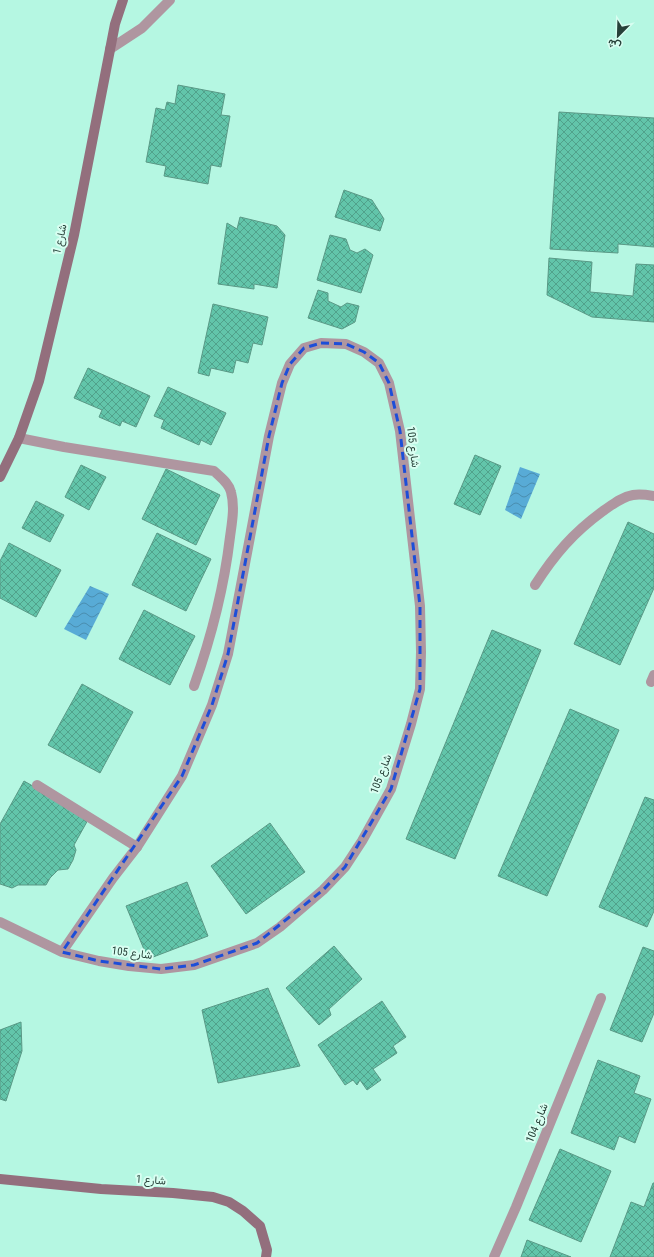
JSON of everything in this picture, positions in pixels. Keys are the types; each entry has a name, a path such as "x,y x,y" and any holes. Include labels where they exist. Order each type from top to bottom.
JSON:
{"main road":[{"name":"شارع 1","path":"0,477 19,438 39,381 70,250 115,24 123,0"},
{"name":"شارع 1","path":"0,1179 101,1189 213,1197 229,1202 243,1211 260,1226 267,1250 266,1257"}],"street":[{"path":"110,49 142,28 170,0"},
{"name":"شارع 105","path":"0,922 62,952 99,961 129,966 161,968 194,965 257,943 280,927 323,890 345,867 362,841 391,789 420,689 420,606 400,431 388,383 379,363 364,352 346,344 321,343 304,348 290,364 282,383 269,436 228,654 212,706 182,776 137,847"},
{"path":"19,438 214,471 228,485 231,490 234,510 227,559 222,586 194,686"},
{"path":"535,585 552,560 574,535 593,518 617,501 633,495 654,496"},
{"path":"37,785 137,847 113,878 62,952"},
{"name":"شارع 104","path":"494,1257 516,1207 601,998"}],"highlighted area":[{"path":"321,343 346,344 364,352 379,363 389,383 400,431 420,606 420,689 391,789 345,867 323,890 257,943 194,965 161,969 99,961 62,952 182,776 212,705 228,654 269,436 282,383 290,364 304,348"}],"water":[{"path":"520,467 540,474 521,519 505,510"},
{"path":"90,586 109,594 86,640 64,629"}],"building":[{"path":"178,85 225,94 221,115 230,116 221,167 211,165 208,184 164,176 166,166 146,162 156,108 165,110 167,102 175,104"},
{"path":"559,112 654,118 654,247 618,244 618,253 550,249"},
{"path":"344,190 372,200 384,219 380,231 335,217"},
{"path":"240,217 277,226 285,235 277,288 254,284 254,289 218,284 227,223 237,229"},
{"path":"330,235 346,239 350,250 357,253 365,249 373,255 361,293 317,280"},
{"path":"549,258 592,262 590,292 633,296 636,264 654,265 654,322 592,317 547,295"},
{"path":"318,290 328,293 328,301 341,307 347,303 359,306 355,322 342,329 308,318"},
{"path":"213,304 268,317 262,345 253,343 248,363 236,360 233,373 211,368 209,376 198,373"},
{"path":"88,368 150,396 136,427 122,421 120,426 99,417 102,410 74,398"},
{"path":"168,387 226,413 211,445 201,440 199,445 161,428 164,420 154,416"},
{"path":"475,455 501,466 480,515 454,504"},
{"path":"81,465 106,477 89,510 65,497"},
{"path":"166,469 220,495 196,545 142,519"},
{"path":"36,501 64,515 50,542 22,528"},
{"path":"628,522 654,534 654,588 620,665 574,644"},
{"path":"157,533 211,559 186,611 132,585"},
{"path":"9,543 61,570 36,617 0,598 0,561"},
{"path":"144,610 195,636 170,685 119,659"},
{"path":"492,630 541,650 455,859 406,839"},
{"path":"82,684 133,712 100,773 48,745"},
{"path":"570,709 619,730 547,896 498,876"},
{"path":"24,781 89,818 74,845 76,850 68,869 58,870 50,878 46,885 18,885 12,888 0,884 0,824"},
{"path":"645,797 654,800 654,911 647,927 599,907"},
{"path":"270,823 305,872 246,914 211,866"},
{"path":"187,882 208,936 148,959 126,906"},
{"path":"334,946 362,979 329,1009 331,1015 319,1025 286,988"},
{"path":"643,947 654,951 654,1013 642,1042 610,1030"},
{"path":"268,988 300,1066 218,1083 202,1010"},
{"path":"382,1001 406,1037 393,1046 397,1053 373,1069 381,1080 367,1090 360,1080 357,1085 353,1080 345,1085 318,1045"},
{"path":"21,1022 22,1051 6,1101 0,1099 0,1030"},
{"path":"598,1060 640,1076 634,1093 651,1099 635,1143 619,1136 614,1150 571,1133"},
{"path":"560,1149 611,1171 581,1242 529,1220"},
{"path":"653,1183 654,1257 610,1257 631,1202 644,1207"},
{"path":"527,1240 571,1257 521,1257"}]}
